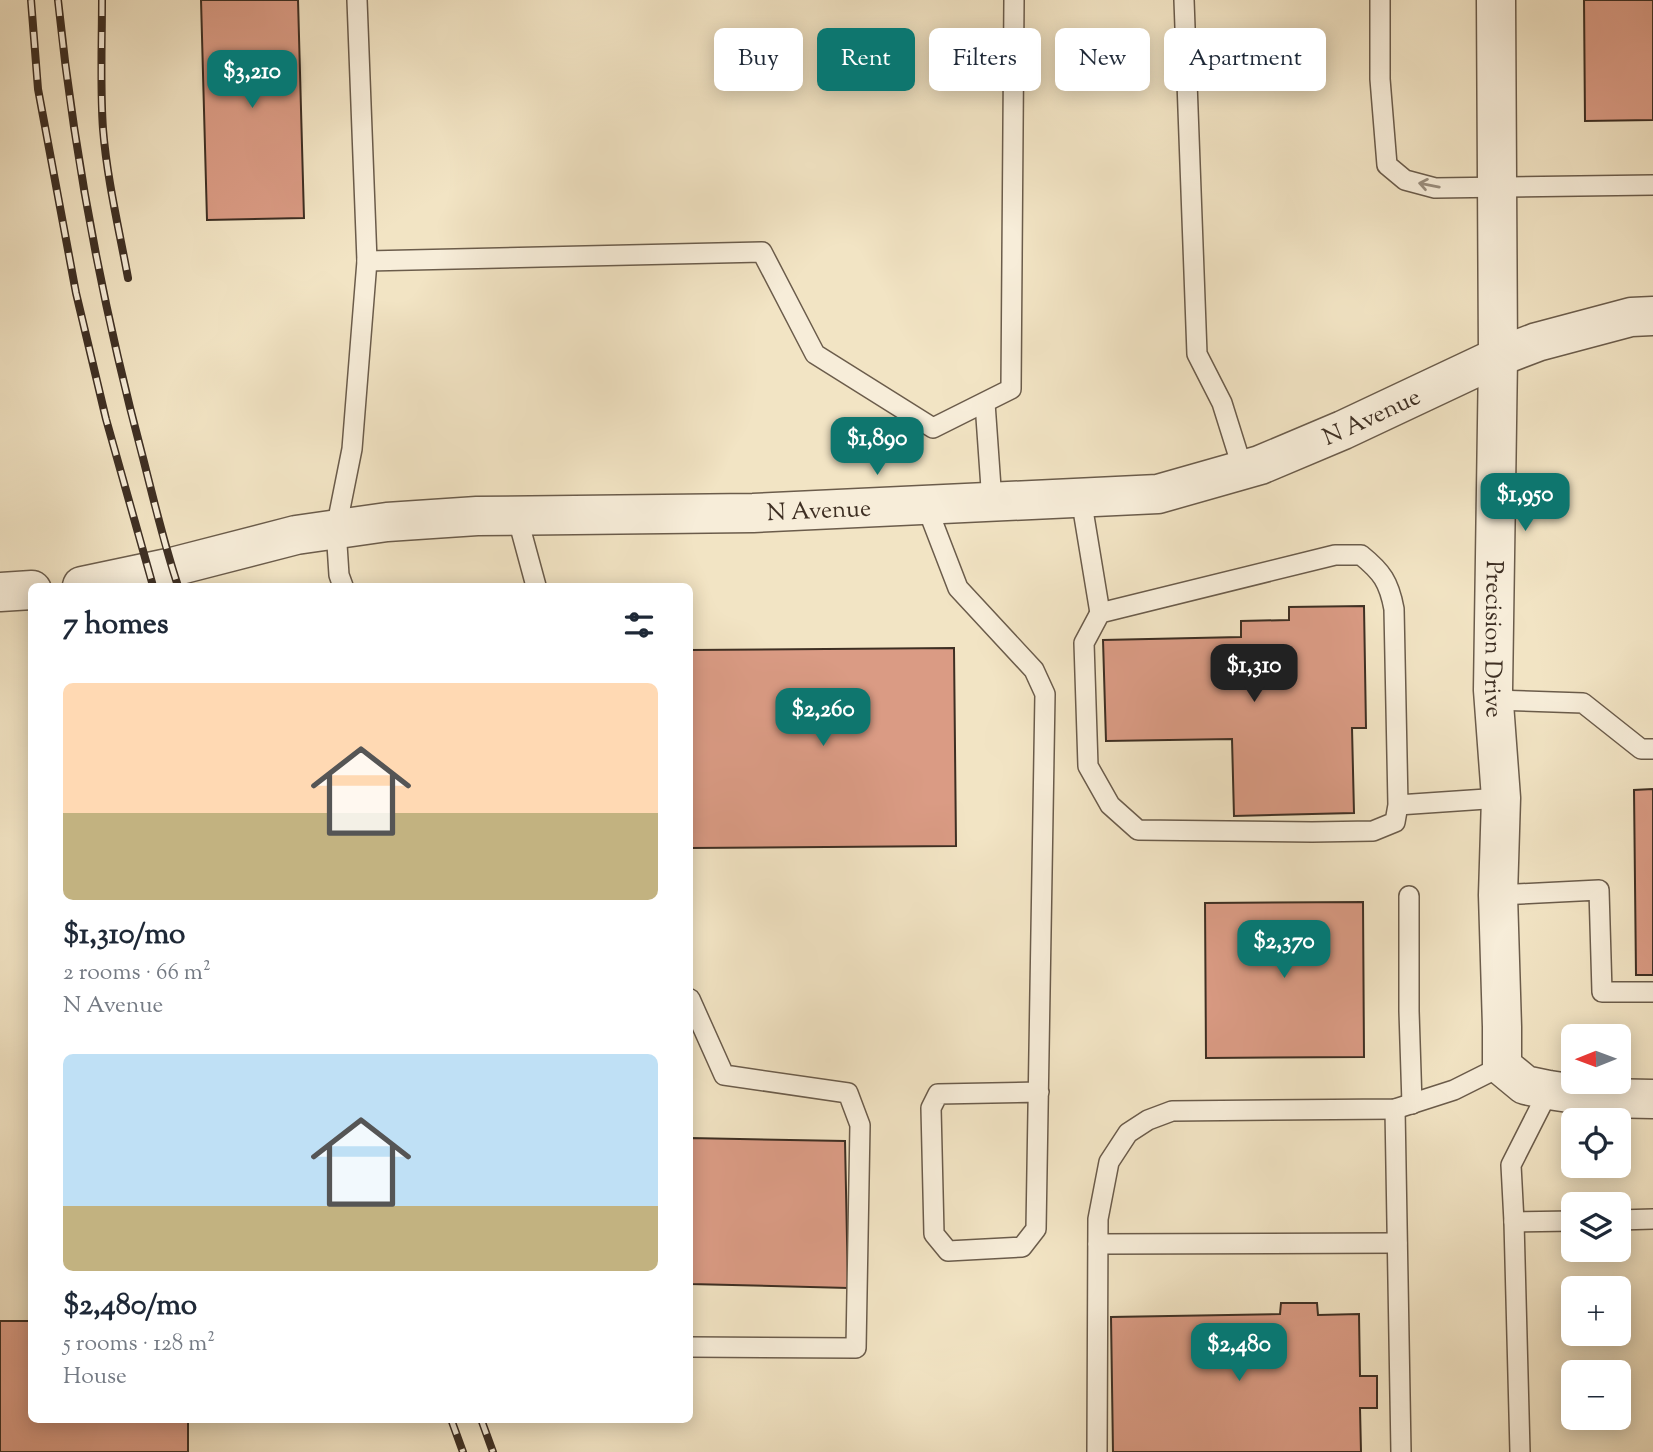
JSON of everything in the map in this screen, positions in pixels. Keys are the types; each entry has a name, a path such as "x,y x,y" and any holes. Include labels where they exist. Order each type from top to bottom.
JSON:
{"street":[{"name":"Precision Drive","path":"1496,0 1498,356 1493,700 1501,798 1499,895 1502,1066"},
{"name":"N Avenue","path":"97,583 160,570 296,535 387,522 477,516 753,513 1158,494 1260,465 1498,356 1537,342 1631,317 1653,316"},
{"path":"0,592 28,590"},
{"path":"1502,1066 1525,1084 1549,1090 1602,1098 1653,1099"}],"lane":[{"path":"342,583 338,575 336,529 352,449 367,261 357,0"},
{"path":"367,261 762,252 816,354 933,428 1011,389 1014,0"},
{"path":"1184,0 1197,354 1222,403 1243,470"},
{"path":"1380,0 1381,79 1387,165 1405,180 1435,188 1653,185"},
{"path":"985,402 992,502"},
{"path":"1081,498 1100,613 1084,643 1088,766 1110,805 1138,830 1373,831 1395,822 1398,805 1394,609 1391,590 1377,569 1361,555 1335,555 1100,613"},
{"path":"926,505 958,588 1034,670 1045,694 1037,1229 1021,1247 948,1251 934,1234 931,1108 938,1094 1039,1092"},
{"path":"517,516 535,583"},
{"path":"1493,700 1583,703 1641,749 1653,749"},
{"path":"1398,805 1501,798"},
{"path":"1499,895 1599,890 1602,992 1653,992"},
{"path":"1401,1452 1397,1243 1409,1011 1409,896"},
{"path":"693,1006 724,1075 848,1093 860,1125 856,1348 693,1347"},
{"path":"1097,1452 1098,1219 1109,1162 1128,1133 1148,1120 1172,1111 1404,1106 1454,1090 1502,1066"},
{"path":"1520,1452 1511,1164 1549,1090"},
{"path":"1631,1220 1653,1219"},
{"path":"1514,1222 1561,1221"},
{"path":"1098,1244 1397,1243"}],"building":[{"path":"201,0 298,0 304,218 207,220"},
{"path":"1584,0 1653,0 1653,120 1585,121"},
{"path":"1364,606 1366,728 1352,728 1354,813 1234,816 1232,739 1106,741 1103,640 1241,637 1241,621 1289,620 1289,607"},
{"path":"954,648 956,846 693,848 693,650"},
{"path":"1653,789 1653,975 1636,975 1634,790"},
{"path":"1363,902 1364,1057 1206,1058 1205,903"},
{"path":"693,1138 845,1141 848,1288 693,1284"},
{"path":"1281,1303 1317,1303 1318,1315 1359,1314 1360,1376 1377,1376 1377,1408 1360,1408 1361,1452 1113,1452 1111,1317 1280,1314"},
{"path":"0,1321 28,1321 28,1423 188,1423 188,1452 0,1452"}],"railway":[{"path":"31,0 38,89 76,293 106,419 152,583"},
{"path":"58,0 72,116 103,288 159,522 177,583"},
{"path":"102,0 103,129 110,185 128,278"},
{"path":"452,1423 463,1452"},
{"path":"482,1423 493,1452"}]}
